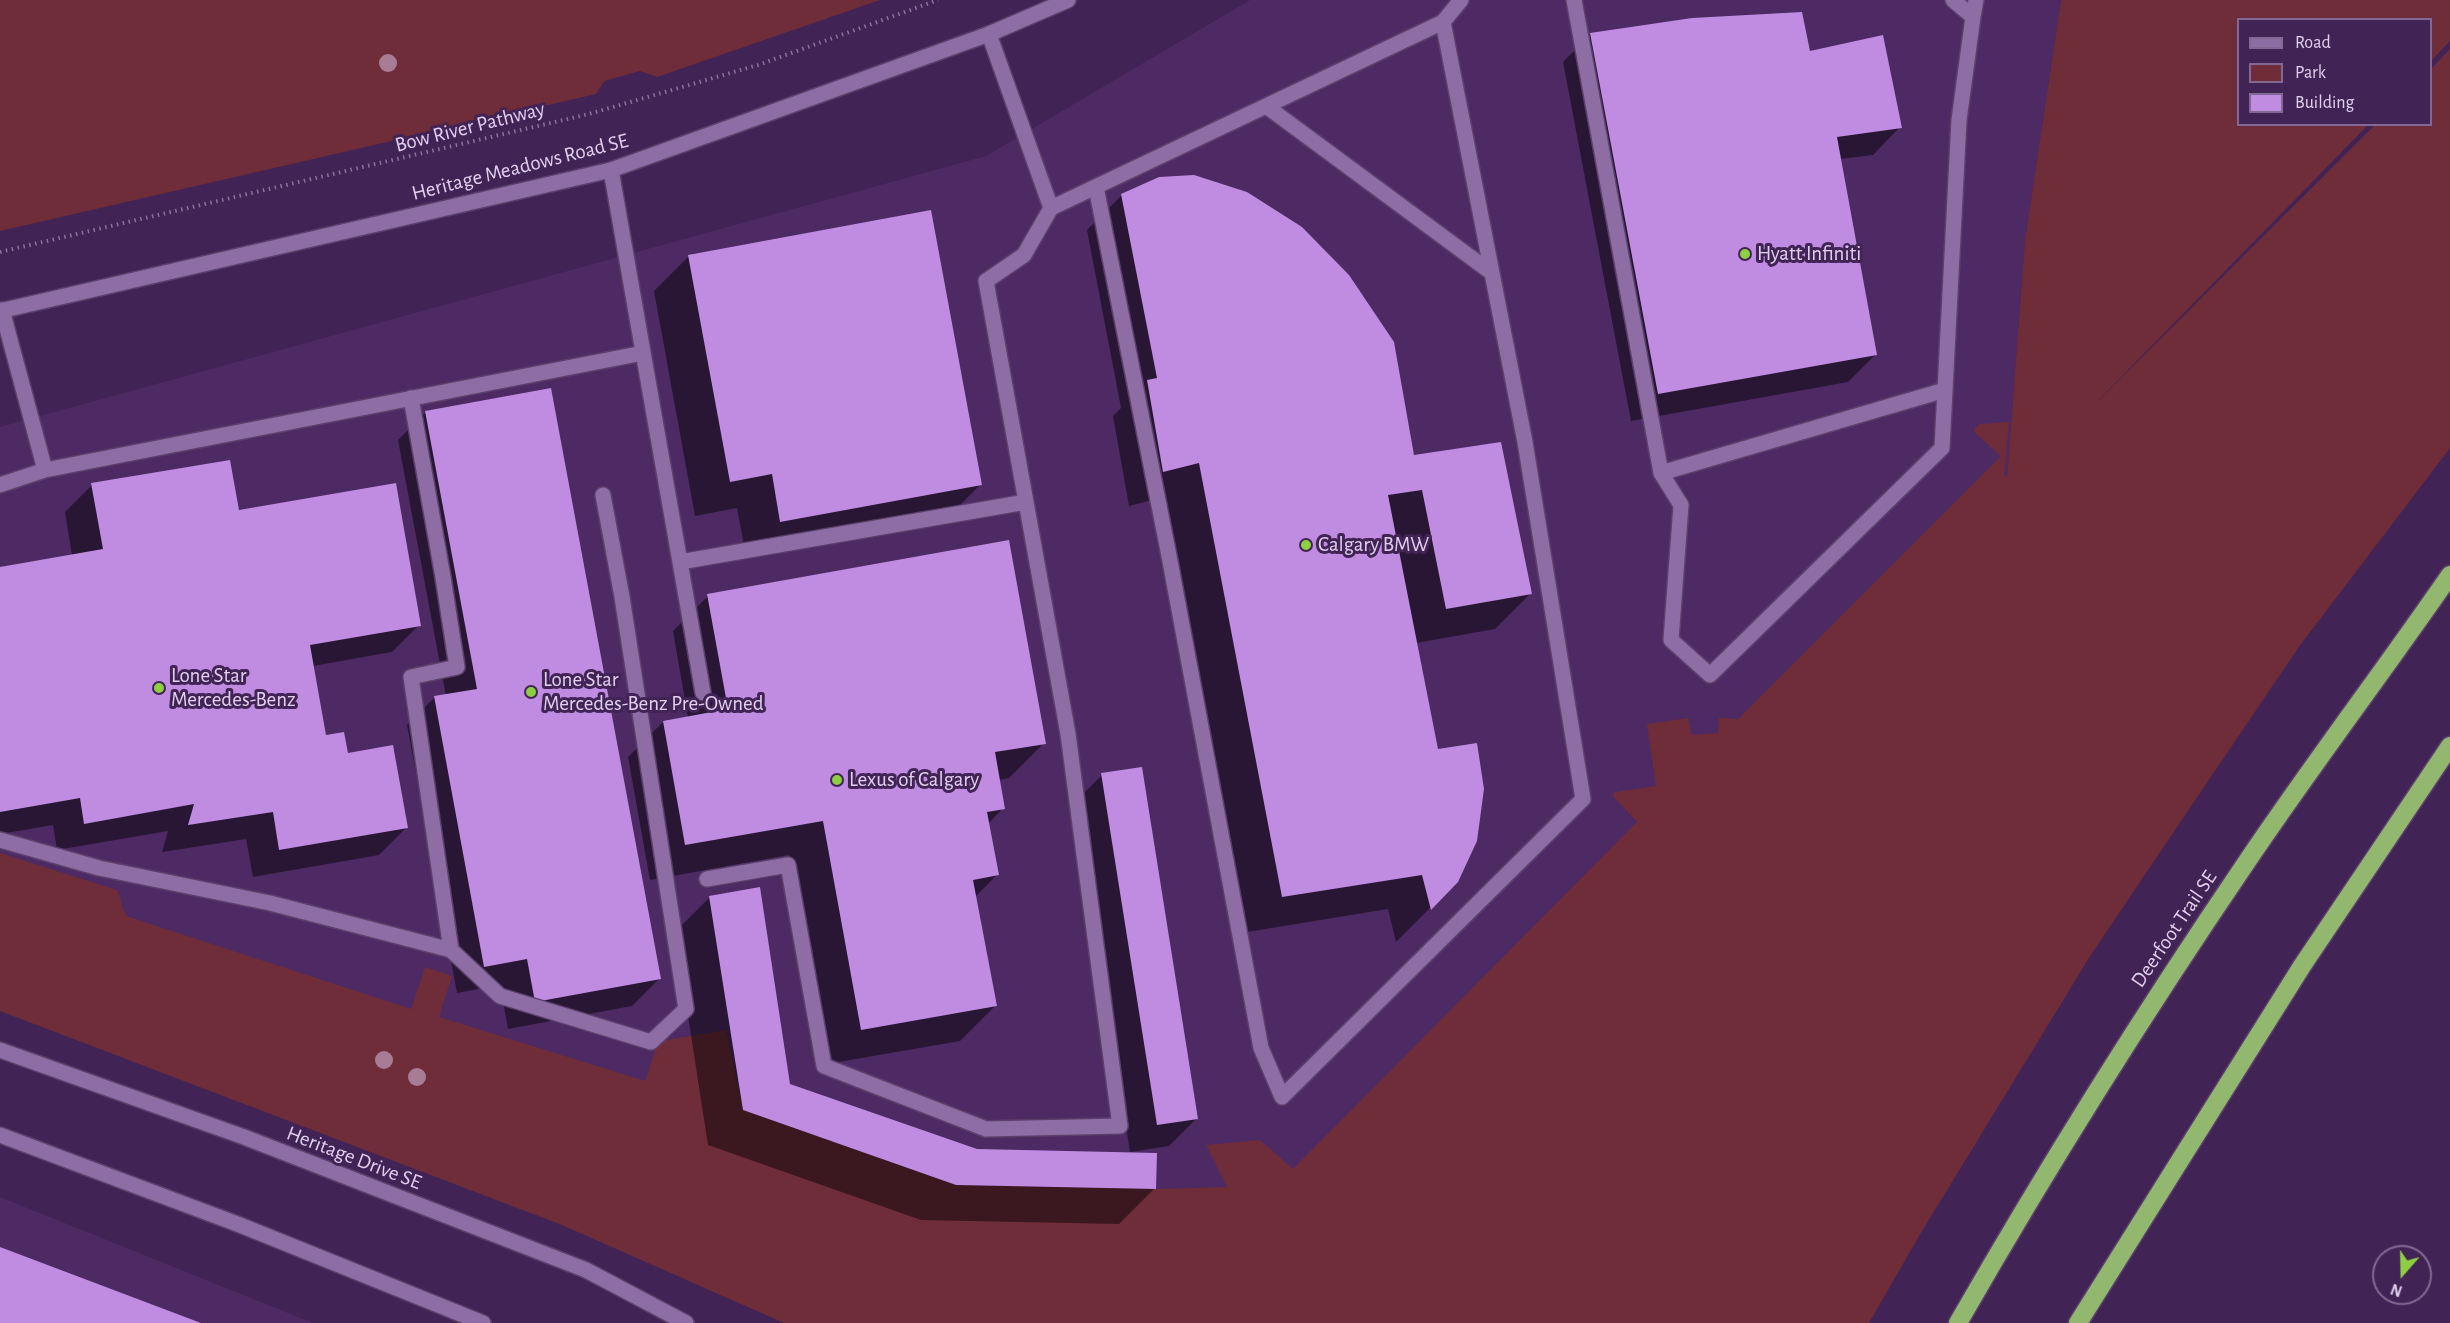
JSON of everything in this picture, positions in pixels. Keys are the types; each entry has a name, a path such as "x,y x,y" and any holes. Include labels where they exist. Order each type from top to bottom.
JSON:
{"highway":[{"name":"Deerfoot Trail SE","path":"1958,1323 2033,1191 2123,1047 2259,843 2450,575"},
{"path":"2078,1323 2302,966 2450,746"}],"main road":[{"name":"Heritage Meadows Road SE","path":"1,310 611,171 989,34 1068,0"},
{"path":"707,879 788,865 824,1066 986,1129 1120,1126 1068,734 986,281 1024,255 1051,208 1443,22 1461,0"},
{"path":"1574,0 1661,473 1681,505 1671,640 1710,675 1942,447 1959,120 1976,0"},
{"path":"1953,0 1973,17"},
{"path":"1096,187 1169,556 1261,1048 1282,1097 1583,799 1525,442 1443,22"},
{"path":"989,34 1051,208"},
{"path":"1266,106 1492,273"},
{"path":"611,171 703,693"},
{"path":"1,310 45,470"},
{"path":"0,485 45,470 643,353"},
{"path":"1661,473 1945,390"},
{"path":"411,398 457,668 411,677 451,950"},
{"path":"0,840 99,868 270,903 451,950 500,996 651,1042 686,1009 622,597 603,495"},
{"path":"680,562 1026,502"},
{"name":"Heritage Drive SE","path":"0,1050 244,1137 586,1270 686,1323"},
{"path":"0,1135 240,1225 483,1323"}],"path":[{"name":"Bow River Pathway","path":"0,252 589,114 758,65 938,0"}],"shaded area":[{"path":"1250,0 2061,0 2025,240 2007,477 1294,1227 967,1227 0,888 0,427 986,156"},
{"path":"0,1197 313,1323 0,1323"}],"green space":[{"path":"0,0 880,0 657,77 640,71 604,81 596,94 0,231"},
{"path":"2061,0 2450,0 2450,41 2432,60 2432,18 2237,18 2237,126 2367,126 2087,412 2374,126 2432,126 2432,68 2450,49 2450,448 2298,648 2092,953 1919,1236 1869,1323 784,1323 562,1225 0,1011 0,853 117,890 126,916 411,1009 425,967 452,976 439,1017 645,1081 657,1045 661,1041 726,1030 743,1110 956,1185 1156,1189 1227,1187 1206,1145 1260,1140 1293,1169 1637,822 1613,796 1615,792 1656,786 1647,724 1688,718 1692,735 1718,733 1719,718 1738,719 2001,456 1975,433 1974,429 1980,424 2009,422 2004,476 2007,477 2025,240"}],"building":[{"name":"Hyatt Infiniti","path":"1802,12 1810,51 1883,35 1902,128 1837,137 1877,355 1658,394 1590,33 1692,18"},
{"name":"Calgary BMW","path":"1194,175 1247,192 1302,227 1349,275 1394,342 1414,455 1501,442 1532,594 1446,609 1422,490 1388,495 1438,749 1477,743 1484,789 1477,841 1458,882 1431,910 1422,875 1282,897 1199,463 1163,472 1147,380 1157,378 1121,194 1159,177"},
{"path":"931,210 982,485 780,522 772,474 730,482 688,255"},
{"name":"Lone Star Mercedes-Benz Pre-Owned","path":"551,388 661,979 535,1002 527,959 484,967 434,696 477,689 425,411"},
{"name":"Lone Star Mercedes-Benz","path":"230,460 239,510 396,483 421,626 310,645 326,735 344,732 348,753 393,745 408,828 279,850 273,812 188,825 194,804 84,824 80,798 0,812 0,567 103,549 91,483"},
{"name":"Lexus of Calgary","path":"1009,540 1046,744 995,752 1005,809 987,812 999,875 973,880 997,1006 861,1030 823,821 685,845 663,721 728,709 707,594"},
{"path":"1142,767 1198,1119 1157,1125 1101,773"},
{"path":"760,887 790,1084 977,1149 1157,1153 1156,1189 956,1185 743,1110 709,896"},
{"path":"0,1247 201,1323 0,1323"}],"place":[{"name":"Hyatt Infiniti","path":"1745,254"},
{"name":"Calgary BMW","path":"1306,545"},
{"name":"Lone Star Mercedes-Benz","path":"159,688"},
{"name":"Lone Star Mercedes-Benz Pre-Owned","path":"531,692"},
{"name":"Lexus of Calgary","path":"837,780"}]}
